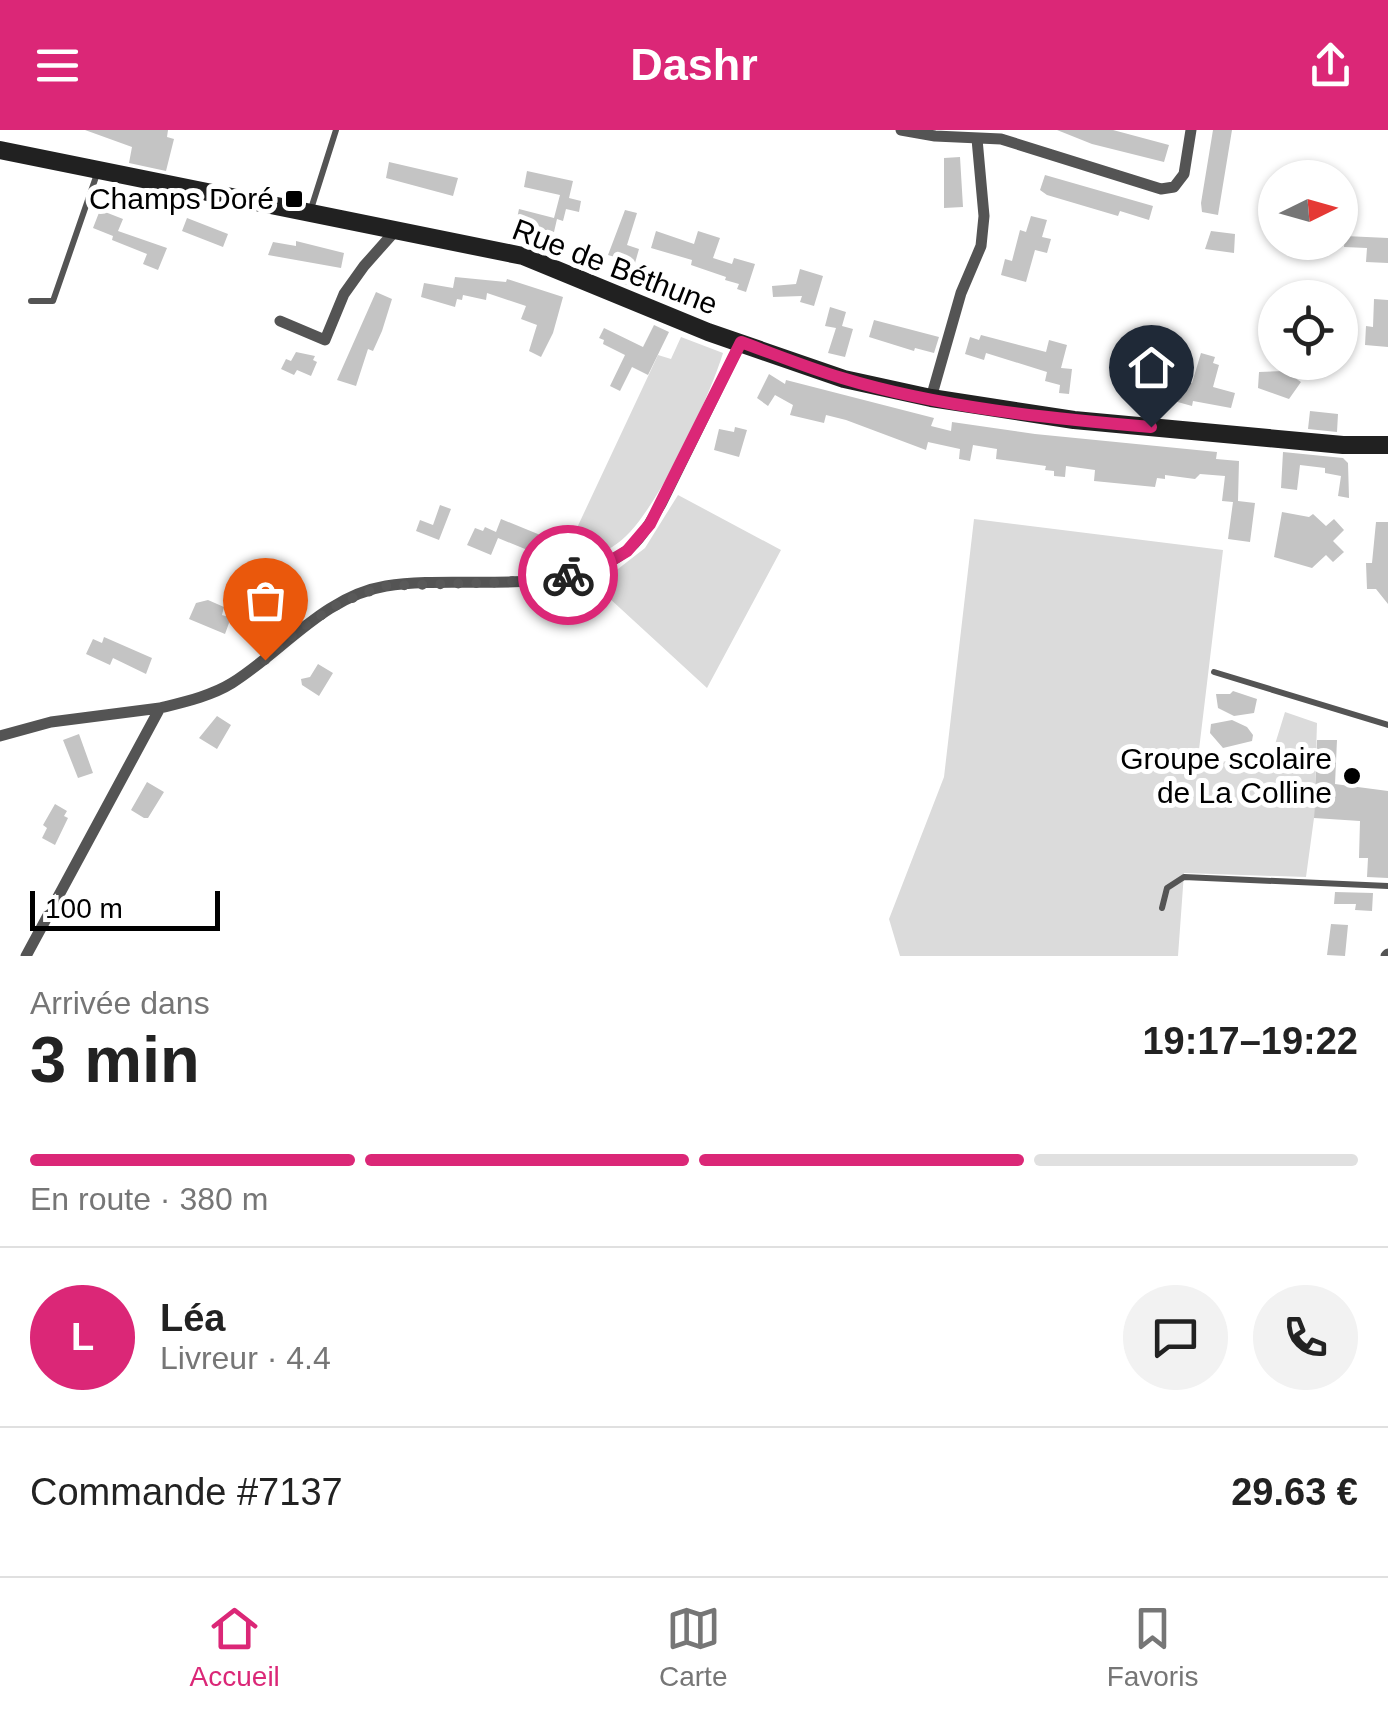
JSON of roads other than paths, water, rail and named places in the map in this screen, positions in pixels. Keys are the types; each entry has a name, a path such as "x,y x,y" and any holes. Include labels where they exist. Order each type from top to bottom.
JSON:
{"street":[{"path":"902,130 1001,139 1161,189 1174,187 1184,174 1191,130"},
{"path":"931,398 961,293 981,246 984,216 977,139"},
{"name":"Rue de Béthune","path":"0,150 523,256 844,379 931,398 1074,420 1343,445 1388,445"},
{"path":"280,321 325,340 344,294 396,230"},
{"path":"0,736 50,722 160,708 228,685 340,603 383,586 506,582 580,574 602,566 627,551 661,504 741,342"},
{"path":"26,956 160,708"}],"lane":[{"path":"310,214 336,130"},
{"path":"31,301 53,301 99,170"},
{"path":"1214,672 1388,725"},
{"path":"1162,908 1167,888 1184,877 1388,886"}],"place":[{"name":"Champs Doré","path":"294,199"},
{"name":"Groupe scolaire de La Colline","path":"1352,776"}]}
